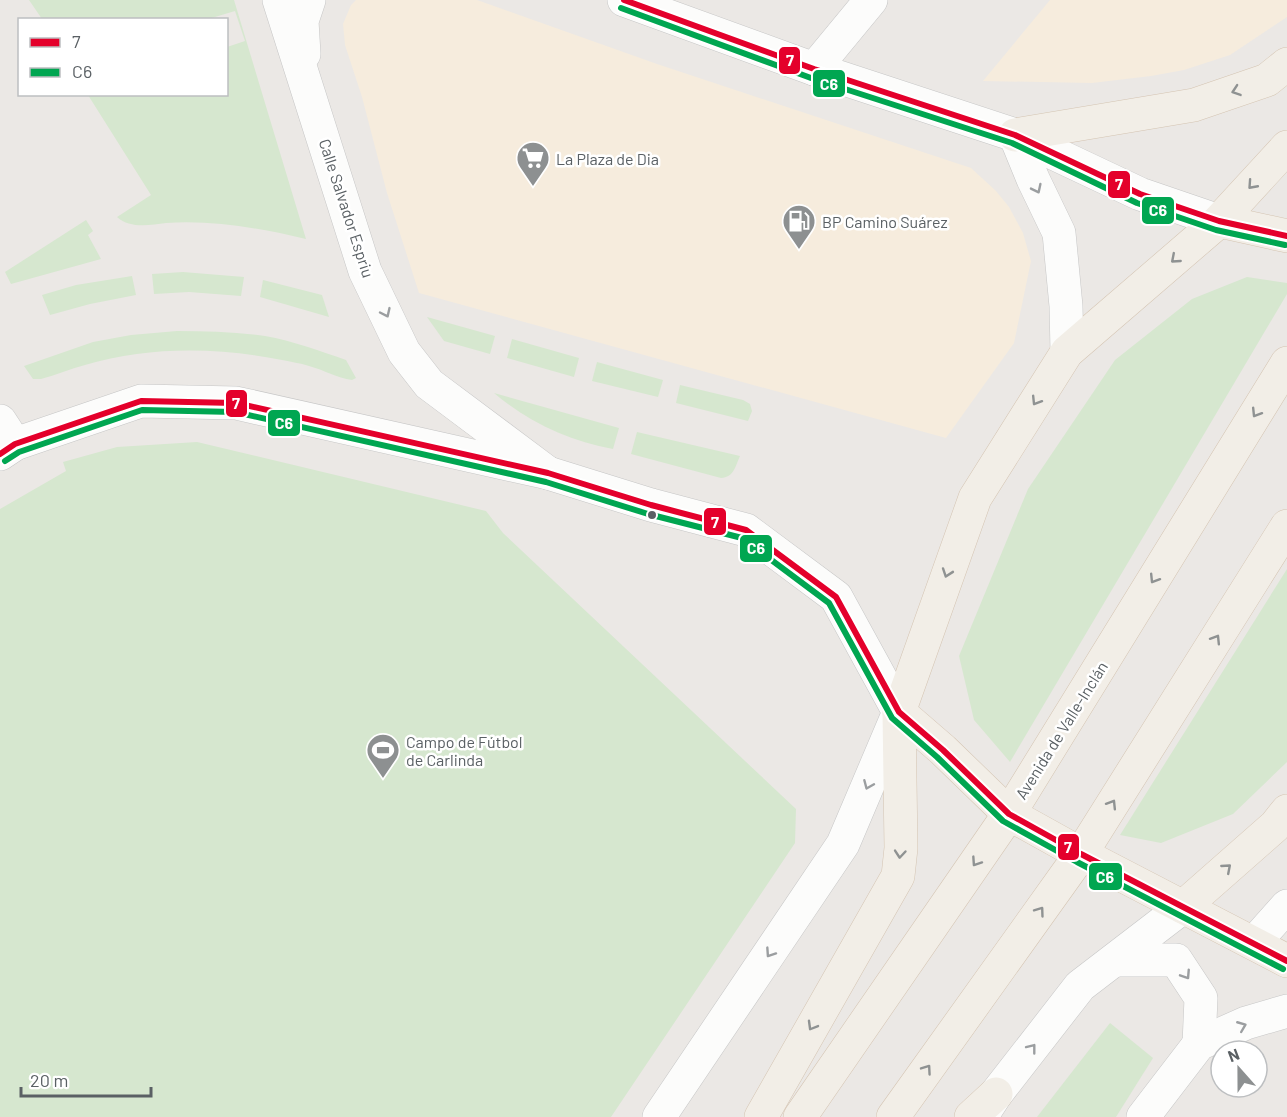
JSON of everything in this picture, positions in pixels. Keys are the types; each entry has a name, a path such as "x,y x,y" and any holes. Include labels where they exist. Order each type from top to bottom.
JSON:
{"main road":[{"path":"1015,135 1194,105 1267,80 1287,64"},
{"path":"760,1117 898,876 901,848 898,712 975,498 1067,352 1219,221 1287,147"},
{"path":"1219,221 1287,236"},
{"name":"Avenida de Valle-Inclán","path":"800,1117 1009,814 1287,363"},
{"path":"893,1117 1081,854 1287,526"},
{"path":"898,712 943,750 1009,814 1287,961"},
{"path":"1183,907 1275,826 1287,811"},
{"path":"971,1117 988,1106"}],"street":[{"name":"Calle Salvador Espriu","path":"279,0 365,271 404,351 429,384 548,473"},
{"name":"Calle Salvador Espriu","path":"307,86 302,21 309,0"},
{"path":"624,0 814,69 1015,135 1140,195 1219,221"},
{"path":"814,69 871,0"},
{"path":"1015,135 1059,233 1066,306 1067,352"},
{"path":"5,440 141,400 236,403 548,473 651,505 746,530 836,597 898,712 843,844 659,1117"},
{"path":"1254,943 1287,906"},
{"path":"988,1106 1080,986 1183,907"},
{"path":"1115,960 1176,960 1201,998 1199,1044"},
{"path":"1144,1116 1199,1044 1246,1023 1287,1011"}],"shaded area":[{"path":"356,0 477,0 657,64 971,168 996,191 1009,207 1023,233 1031,261 1014,343 946,438 419,293 387,193 362,97 345,45 343,24 351,5"},
{"path":"1050,0 1287,0 1287,17 1230,55 1184,70 1092,83 983,81"}],"green space":[{"path":"29,0 234,0 306,239 254,228 219,224 184,222 134,225 117,217 151,195 89,96 228,96 228,47 245,41 235,11 212,18 41,18"},
{"path":"86,220 93,231 88,235 101,259 11,284 5,272"},
{"path":"183,272 244,277 241,296 189,292 154,294 152,274"},
{"path":"132,276 136,295 50,315 42,295 76,285"},
{"path":"1247,277 1287,283 1287,294 1010,762 974,720 959,656 1028,489 1115,360 1192,299"},
{"path":"263,280 322,295 329,317 260,297"},
{"path":"427,317 495,336 490,354 444,341"},
{"path":"177,331 265,336 306,346 346,360 356,378 346,379 306,365 282,360 233,353 183,350 134,354 109,359 41,379 33,379 24,366 93,342 131,335"},
{"path":"512,339 579,358 574,377 507,358"},
{"path":"597,362 663,380 658,397 592,381"},
{"path":"680,385 743,400 750,404 752,411 748,421 676,403"},
{"path":"494,393 619,428 613,449 581,441 550,429 521,413"},
{"path":"637,432 740,456 731,474 721,478 631,454"},
{"name":"Campo de Fútbol de Carlinda","path":"197,442 486,511 503,533 796,809 795,843 611,1117 0,1117 0,509 66,471 63,462 117,447"},
{"path":"1287,569 1287,762 1233,814 1161,843 1120,835"},
{"path":"1110,1023 1153,1058 1116,1117 1037,1117"}],"transit line":[{"name":"7","path":"624,0 814,69 1015,135 1140,194 1219,221 1287,236"},
{"name":"C6","path":"621,8 811,78 1012,143 1137,203 1216,230 1285,245"},
{"name":"7","path":"0,454 15,444 141,401 236,403 548,473 651,505 746,530 836,597 899,712 943,750 1009,814 1287,961"},
{"name":"C6","path":"5,461 19,452 142,410 235,412 546,482 648,514 742,538 829,603 892,718 937,757 1003,821 1283,969"}],"place":[{"name":"La Plaza de Dia","path":"533,187"},
{"name":"BP Camino Suárez","path":"799,250"},
{"name":"Campo de Fútbol de Carlinda","path":"383,779"}]}
